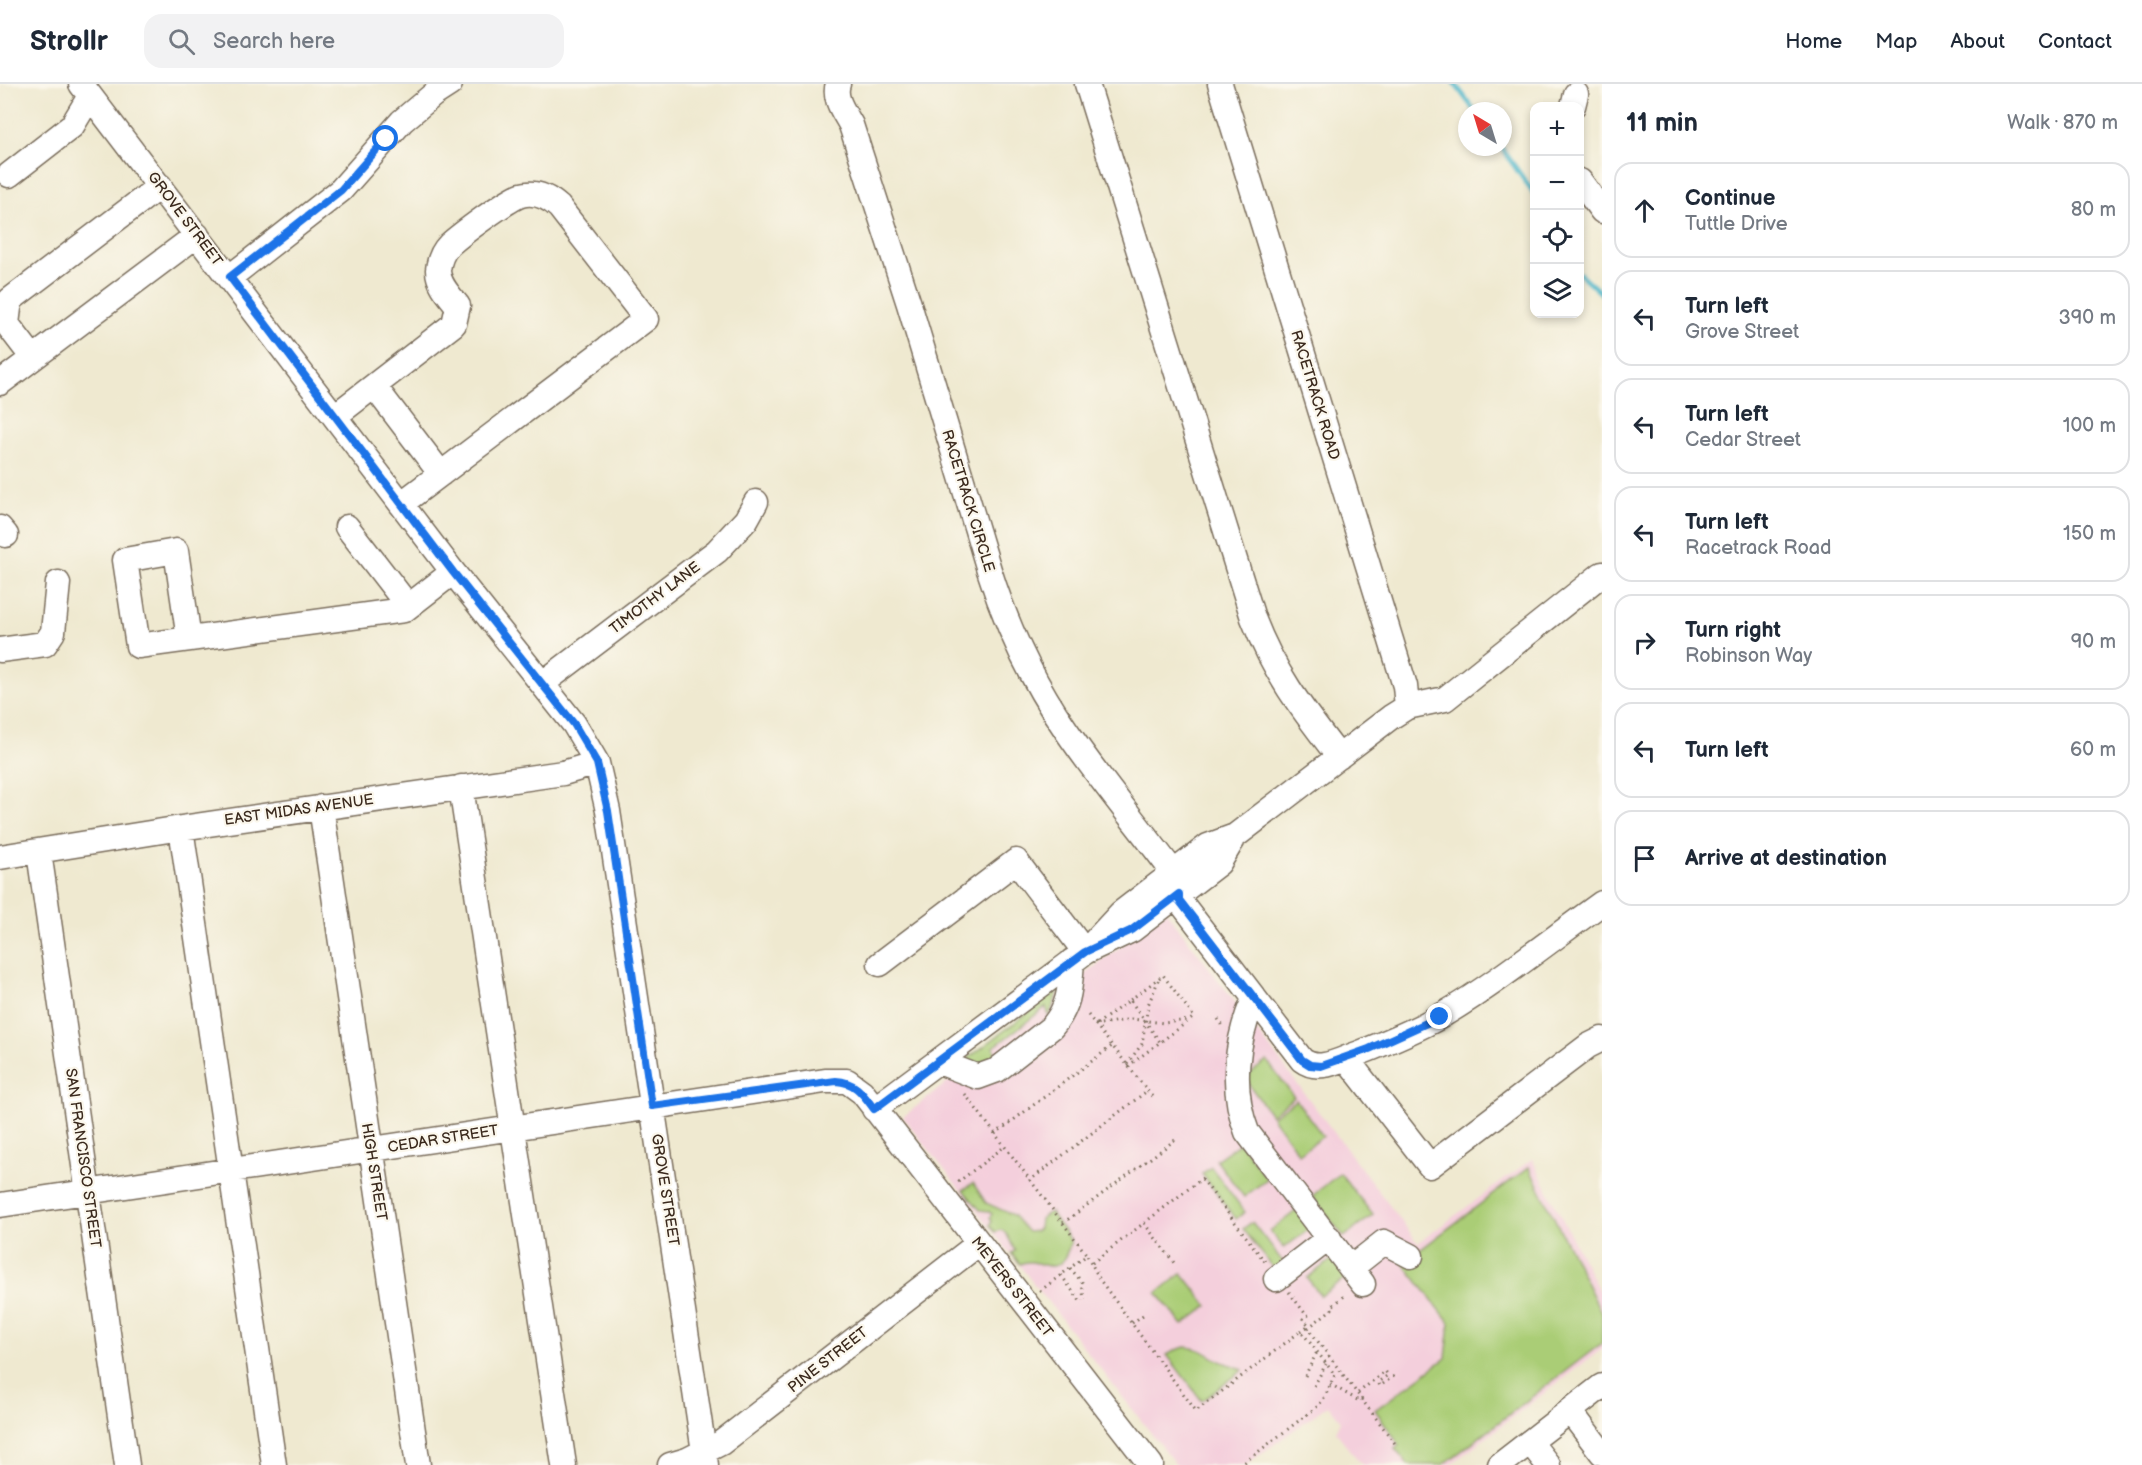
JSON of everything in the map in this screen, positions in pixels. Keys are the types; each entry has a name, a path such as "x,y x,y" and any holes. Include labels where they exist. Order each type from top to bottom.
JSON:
{"street":[{"path":"230,277 341,190 402,121 450,84"},
{"name":"RACETRACK CIRCLE","path":"838,84 835,92 837,99 851,125 1002,610 1026,662 1066,731 1177,882 1179,900 1302,1060 1310,1065 1321,1066 1346,1058"},
{"path":"1088,84 1253,618 1269,658 1281,678 1339,757"},
{"name":"RACETRACK ROAD","path":"1220,84 1405,686 1407,708"},
{"path":"9,175 72,126 85,90"},
{"name":"GROVE STREET","path":"85,90 453,572 543,683 574,724 597,763 608,811 705,1458"},
{"path":"33,358 7,324 10,300 160,186"},
{"path":"1584,186 1602,211"},
{"path":"335,416 454,324 458,306 442,284 438,272 441,257 448,246 508,201 522,195 548,197 559,207 646,319 401,504"},
{"path":"0,383 197,235"},
{"path":"374,386 441,474"},
{"name":"TIMOTHY LANE","path":"543,683 717,551 746,520 756,502"},
{"path":"347,527 408,606"},
{"path":"189,639 404,610 453,572"},
{"path":"874,1109 1079,957 1121,913 1177,882 1208,846 1234,836 1407,708 1445,699 1602,574"},
{"path":"0,651 45,644 53,632 58,583"},
{"name":"EAST MIDAS AVENUE","path":"0,856 563,773 597,763"},
{"path":"461,787 564,1465"},
{"name":"HIGH STREET","path":"321,807 418,1465"},
{"path":"181,828 274,1465"},
{"name":"SAN FRANCISCO STREET","path":"39,852 127,1465"},
{"path":"879,964 1016,861 1079,957 1068,1003 1058,1021 997,1070 978,1077 939,1062"},
{"path":"1602,903 1440,1017 1346,1058 1430,1166 1588,1047 1602,1039"},
{"path":"1254,999 1246,1017 1239,1047 1238,1098 1247,1132 1357,1276 1384,1242 1411,1256"},
{"name":"CEDAR STREET","path":"0,1205 652,1106 836,1081 847,1081 855,1086 874,1109"},
{"name":"MEYERS STREET","path":"874,1109 1151,1465"},
{"path":"1277,1278 1329,1238"},
{"name":"PINE STREET","path":"670,1465 705,1458 721,1443 978,1244"},
{"path":"1500,1465 1602,1386"},
{"path":"1570,1411 1602,1453"},
{"path":"1530,1442 1548,1465"}],"path":[{"path":"1095,1025 1163,975 1194,1017 1127,1065"},
{"path":"1127,1065 1142,1044 1148,1005 1160,978"},
{"path":"1130,1000 1160,1042"},
{"path":"1088,1015 1154,1099"},
{"path":"1095,1025 1132,1019 1164,1023 1190,1020"},
{"path":"995,1134 1112,1046"},
{"path":"1029,1181 1147,1091"},
{"path":"964,1092 1087,1255 1100,1280 1196,1411 1307,1327"},
{"path":"1063,1223 1175,1140"},
{"path":"956,1184 1005,1147"},
{"path":"1092,1263 1203,1178 1277,1278 1309,1315 1303,1319 1309,1325 1307,1327 1397,1446"},
{"path":"1144,1223 1175,1264"},
{"path":"1040,1291 1087,1255"},
{"path":"1061,1275 1082,1300 1082,1282 1070,1268"},
{"path":"1132,1323 1143,1315"},
{"path":"1301,1331 1335,1375"},
{"path":"1305,1376 1317,1352"},
{"path":"1314,1386 1326,1364"},
{"path":"1241,1465 1318,1406 1328,1396 1330,1384 1335,1375 1341,1371"},
{"path":"1358,1393 1385,1371 1388,1375 1378,1382 1380,1386 1394,1376"},
{"path":"1330,1384 1359,1401 1362,1399"}],"shaded area":[{"path":"1166,911 1418,1243 1532,1159 1602,1297 1602,1349 1450,1465 1362,1465 1336,1432 1341,1421 1328,1405 1246,1465 1176,1465 903,1117"}],"green space":[{"path":"1059,989 1049,1017 1046,1007 994,1047 996,1059 987,1065 962,1063"},
{"path":"1267,1061 1294,1097 1271,1115 1244,1078"},
{"path":"1296,1100 1323,1136 1299,1154 1272,1117"},
{"path":"1240,1143 1267,1179 1244,1197 1216,1160"},
{"path":"1211,1167 1245,1212 1236,1219 1202,1174"},
{"path":"1529,1167 1602,1314 1602,1343 1443,1465 1408,1465 1395,1449 1399,1444 1375,1410 1446,1358 1450,1323 1403,1263"},
{"path":"1340,1173 1373,1215 1344,1237 1312,1196"},
{"path":"973,1183 986,1203 1013,1215 1028,1232 1036,1231 1039,1228 1040,1219 1050,1212 1071,1241 1060,1263 1055,1266 1028,1262 1020,1264 1011,1253 1015,1251 1007,1235 1002,1230 995,1232 990,1225 992,1214 980,1210 963,1190"},
{"path":"1306,1203 1320,1221 1284,1248 1270,1231"},
{"path":"1252,1222 1287,1267 1278,1274 1243,1229"},
{"path":"1343,1251 1357,1269 1321,1296 1307,1278"},
{"path":"1182,1273 1208,1306 1183,1325 1157,1293"},
{"path":"1185,1347 1202,1351 1219,1361 1243,1370 1202,1401 1167,1355"}],"waterway":[{"path":"1455,84 1468,102"},
{"path":"1507,156 1530,188"},
{"path":"1584,278 1602,294"}],"route":[{"path":"386,139 341,190 230,277 453,572 574,724 597,763 608,811 652,1106 825,1081 847,1081 861,1092 874,1109 1085,952 1132,930 1179,894 1179,900 1254,999 1302,1060 1310,1065 1321,1066 1346,1058 1440,1017"}]}
